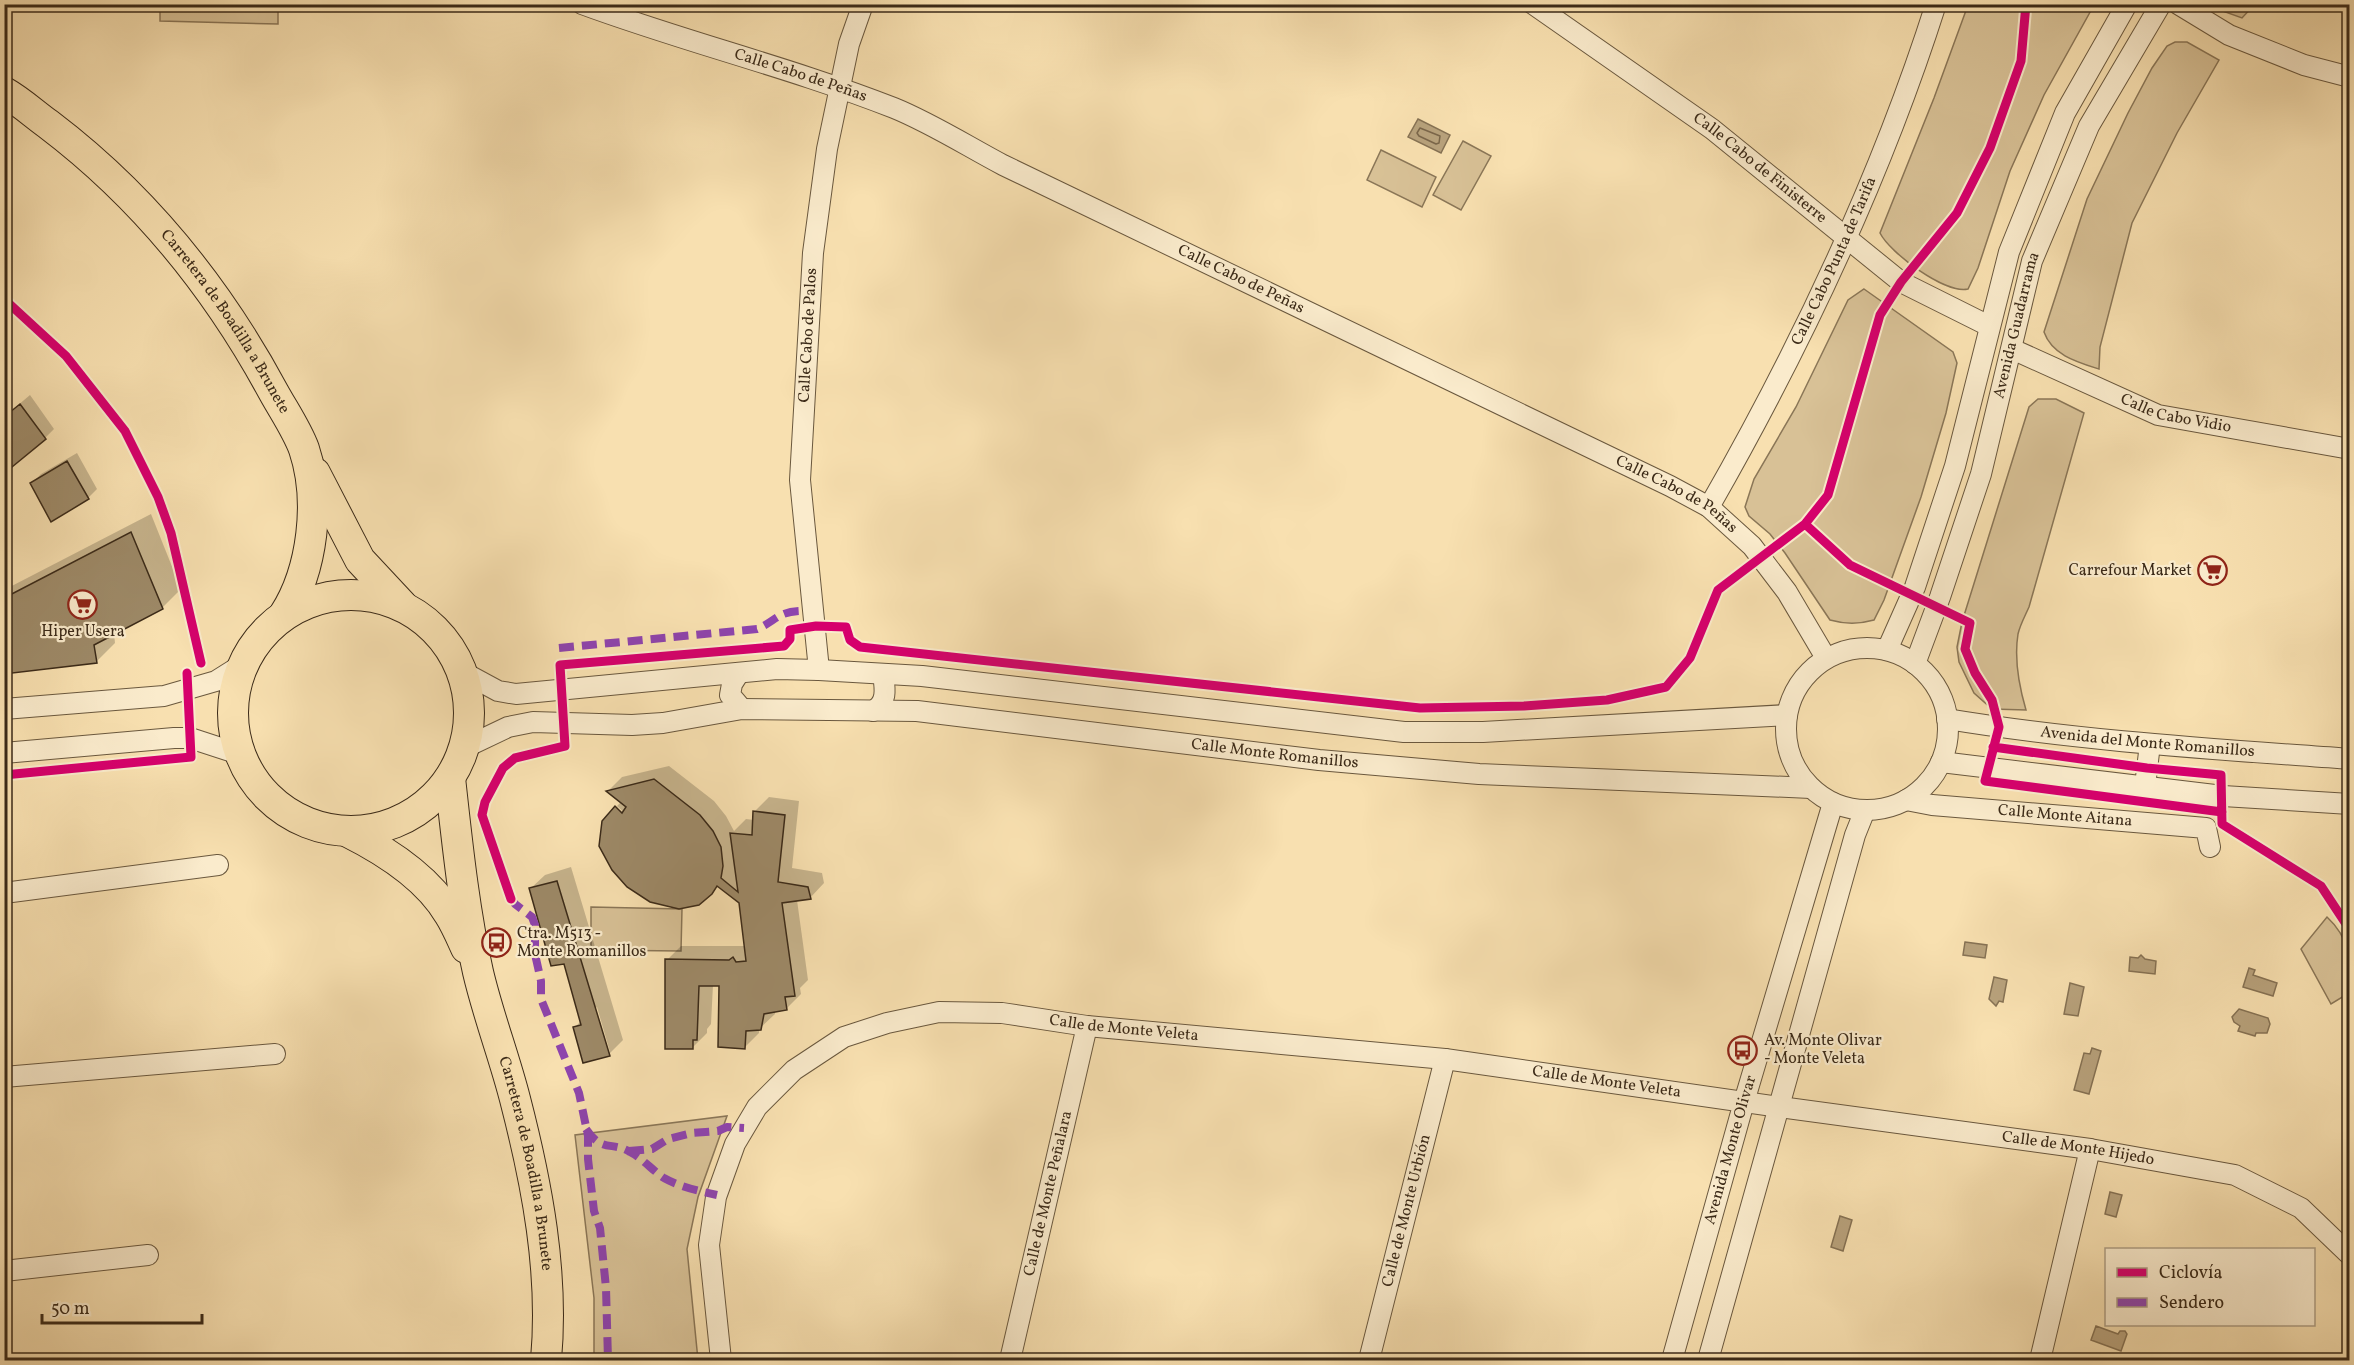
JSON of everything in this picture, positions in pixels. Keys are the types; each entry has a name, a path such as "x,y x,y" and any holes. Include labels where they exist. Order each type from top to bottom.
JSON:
{"main road":[{"name":"Carretera de Boadilla a Brunete","path":"4,92 76,145 124,189 176,246 225,309 260,366 304,448 310,477 311,538 300,584 284,615"},
{"path":"304,448 331,507 360,560 404,608"},
{"path":"355,595 380,598 404,608 423,619 452,652 467,690 468,729 464,748 450,778 423,807 406,818 378,828 348,832 324,829 302,821 282,809 264,794 250,775 239,754 232,708 235,686 243,664 260,637 284,615 306,603 330,596 355,595"},
{"name":"Carretera de Boadilla a Brunete","path":"450,778 458,848 478,972 515,1100 540,1212 546,1268 546,1360"},
{"name":"Carretera de Boadilla a Brunete","path":"348,832 371,843 422,882 448,913 478,972"}],"street":[{"name":"Calle Cabo de Peñas","path":"582,4 645,27 840,89 896,110 1003,165 1708,507 1752,546 1787,592 1826,658"},
{"name":"Calle Cabo de Palos","path":"819,670 800,480 813,253 827,149 849,44 863,4"},
{"name":"Calle Cabo de Finisterre","path":"1533,4 1712,129 1901,282 1989,326"},
{"name":"Calle Cabo Punta de Tarifa","path":"1708,507 1732,467 1819,298 1910,86 1936,4"},
{"name":"Avenida Guadarrama","path":"1887,650 1915,587 1955,466 2008,252 2065,113 2127,4"},
{"name":"Avenida Guadarrama","path":"1915,664 1981,474 2013,349 2032,261 2089,126 2161,4"},
{"path":"2178,4 2229,34 2304,65 2349,77"},
{"name":"Calle Cabo Vidio","path":"2013,349 2158,415 2349,449"},
{"path":"1866,648 1887,650 1915,664 1931,679 1941,698 1947,719 1947,741 1941,762 1926,784 1906,800 1886,808 1864,810 1848,808 1833,803 1811,788 1795,767 1787,741 1787,715 1794,692 1808,673 1826,658 1845,650 1866,648"},
{"path":"4,709 164,696 216,681 243,664"},
{"path":"461,671 498,691 516,694 777,669 922,676 1404,732 1483,732 1787,715"},
{"path":"739,673 732,684 730,695 742,709"},
{"path":"873,711 884,699 883,674"},
{"name":"Calle Monte Romanillos","path":"464,748 508,727 533,722 632,725 663,723 742,709 917,711 1319,760 1468,773 1811,788"},
{"name":"Avenida del Monte Romanillos","path":"1947,719 1999,728 2150,744 2349,759"},
{"path":"4,753 190,738 239,754"},
{"path":"2145,786 2150,744"},
{"path":"1941,762 2223,796 2349,804"},
{"name":"Calle Monte Aitana","path":"1906,800 1932,805 2206,828 2210,847"},
{"name":"Avenida Monte Olivar","path":"1672,1360 1744,1102 1833,803"},
{"name":"Avenida Monte Olivar","path":"1708,1360 1864,810"},
{"path":"4,893 218,864"},
{"name":"Calle de Monte Veleta","path":"721,1360 709,1245 716,1197 735,1144 757,1107 794,1070 844,1037 887,1023 939,1012 1002,1013 1086,1026 1445,1059 1780,1107"},
{"name":"Calle de Monte Peñalara","path":"1010,1360 1086,1026"},
{"path":"4,1077 275,1054"},
{"name":"Calle de Monte Urbión","path":"1369,1360 1445,1059"},
{"name":"Calle de Monte Hijedo","path":"1780,1107 2090,1149 2235,1175 2301,1208 2349,1255"},
{"path":"2040,1360 2090,1149"},
{"path":"4,1271 148,1255"}],"shaded area":[{"path":"160,5 278,5 278,24 160,21"},
{"path":"1968,5 2094,5 2044,95 2010,171 1978,268 1968,289 1958,289 1933,279 1906,261 1880,233"},
{"path":"2213,5 2254,5 2242,18 2214,8"},
{"path":"2175,42 2187,42 2219,60 2177,133 2132,223 2100,347 2099,369 2059,352 2044,332 2087,199 2152,68 2167,46"},
{"path":"1463,141 1491,156 1461,210 1433,195"},
{"path":"1381,150 1436,177 1422,207 1367,180"},
{"path":"1864,289 1953,352 1957,363 1946,413 1921,497 1884,600 1874,620 1846,623 1830,620 1785,553 1770,534 1749,516 1745,507 1754,479 1796,407 1848,300"},
{"path":"2038,399 2056,399 2084,413 2029,607 2018,634 2018,672 2026,710 1992,709 1974,693 1959,662 1957,647 1962,622 2029,407"},
{"path":"591,907 682,909 681,951 591,950"},
{"path":"2327,917 2341,934 2345,943 2350,972 2349,993 2331,1004 2301,949"},
{"path":"727,1116 698,1197 687,1249 698,1360 594,1360 594,1298 575,1135"}],"water":[{"path":"1418,119 1450,135 1441,153 1408,137"},
{"path":"1965,942 1987,945 1985,958 1963,955"},
{"path":"2141,955 2145,959 2156,961 2155,974 2129,971 2130,957 2138,958"},
{"path":"2249,968 2255,970 2253,975 2277,983 2273,996 2243,987"},
{"path":"1994,977 2007,980 2003,1002 1999,1001 1996,1006 1989,999"},
{"path":"2070,983 2084,987 2078,1016 2064,1014"},
{"path":"2239,1009 2268,1018 2270,1024 2267,1033 2256,1033 2255,1036 2238,1031 2240,1026 2234,1022 2232,1017"},
{"path":"2092,1048 2101,1051 2089,1094 2074,1090 2084,1053 2090,1054"},
{"path":"2110,1192 2122,1195 2116,1217 2105,1214"},
{"path":"1840,1216 1852,1220 1843,1251 1831,1247"},
{"path":"2096,1326 2118,1334 2120,1331 2125,1331 2127,1334 2121,1351 2091,1340"}],"building":[{"path":"20,404 46,439 12,467 4,456 4,417"},
{"path":"67,461 89,499 51,522 30,483"},
{"name":"Hiper Usera","path":"131,532 163,609 94,645 97,663 4,674 4,598"},
{"path":"654,779 700,815 713,831 721,847 723,866 721,878 738,892 730,833 752,835 753,811 785,815 778,882 808,887 811,899 782,903 795,996 785,997 787,1010 764,1014 761,1030 746,1031 745,1049 718,1047 719,986 699,986 697,1040 693,1040 693,1049 665,1049 665,959 729,960 733,957 736,962 746,961 739,903 717,886 712,894 699,905 679,909 650,902 627,887 612,870 599,846 602,821 615,806 622,813 626,807 606,791"},
{"path":"557,881 610,1056 583,1063 573,1027 581,1025 564,964 551,966 529,888"}],"marked path":[{"path":"559,648 757,629 781,615 800,611"},
{"path":"511,898 532,917 535,925 535,954 541,981 541,999 579,1093 588,1136 588,1159 594,1211 600,1228 606,1288 608,1360"},
{"path":"629,1151 652,1149 668,1139 692,1133 718,1131 727,1127 744,1128"},
{"path":"586,1129 597,1141 630,1152 670,1181 717,1195"}],"cycle path":[{"path":"511,899 482,815 485,802 503,768 515,758 565,746 560,665 784,646 790,639 790,630 816,626 846,627 850,640 860,647 1420,708 1524,706 1607,700 1666,687 1690,658 1718,590 1805,524 1828,495 1880,315 1901,282 1957,213 1990,148 2021,61 2026,4"},
{"path":"4,299 66,356 125,431 158,497 171,533 201,663"},
{"path":"1805,524 1850,565 1970,623 1965,649 1975,673 1992,700 1999,727 1985,781 2222,812"},
{"path":"4,775 191,757 187,673"},
{"path":"1993,747 2147,768 2221,775 2222,824 2321,886 2350,930"}],"place":[{"name":"Carrefour Market","path":"2213,571"},
{"name":"Hiper Usera","path":"83,604"},
{"name":"Ctra. M513 - Monte Romanillos","path":"496,943"},
{"name":"Av. Monte Olivar - Monte Veleta","path":"1743,1050"}]}
